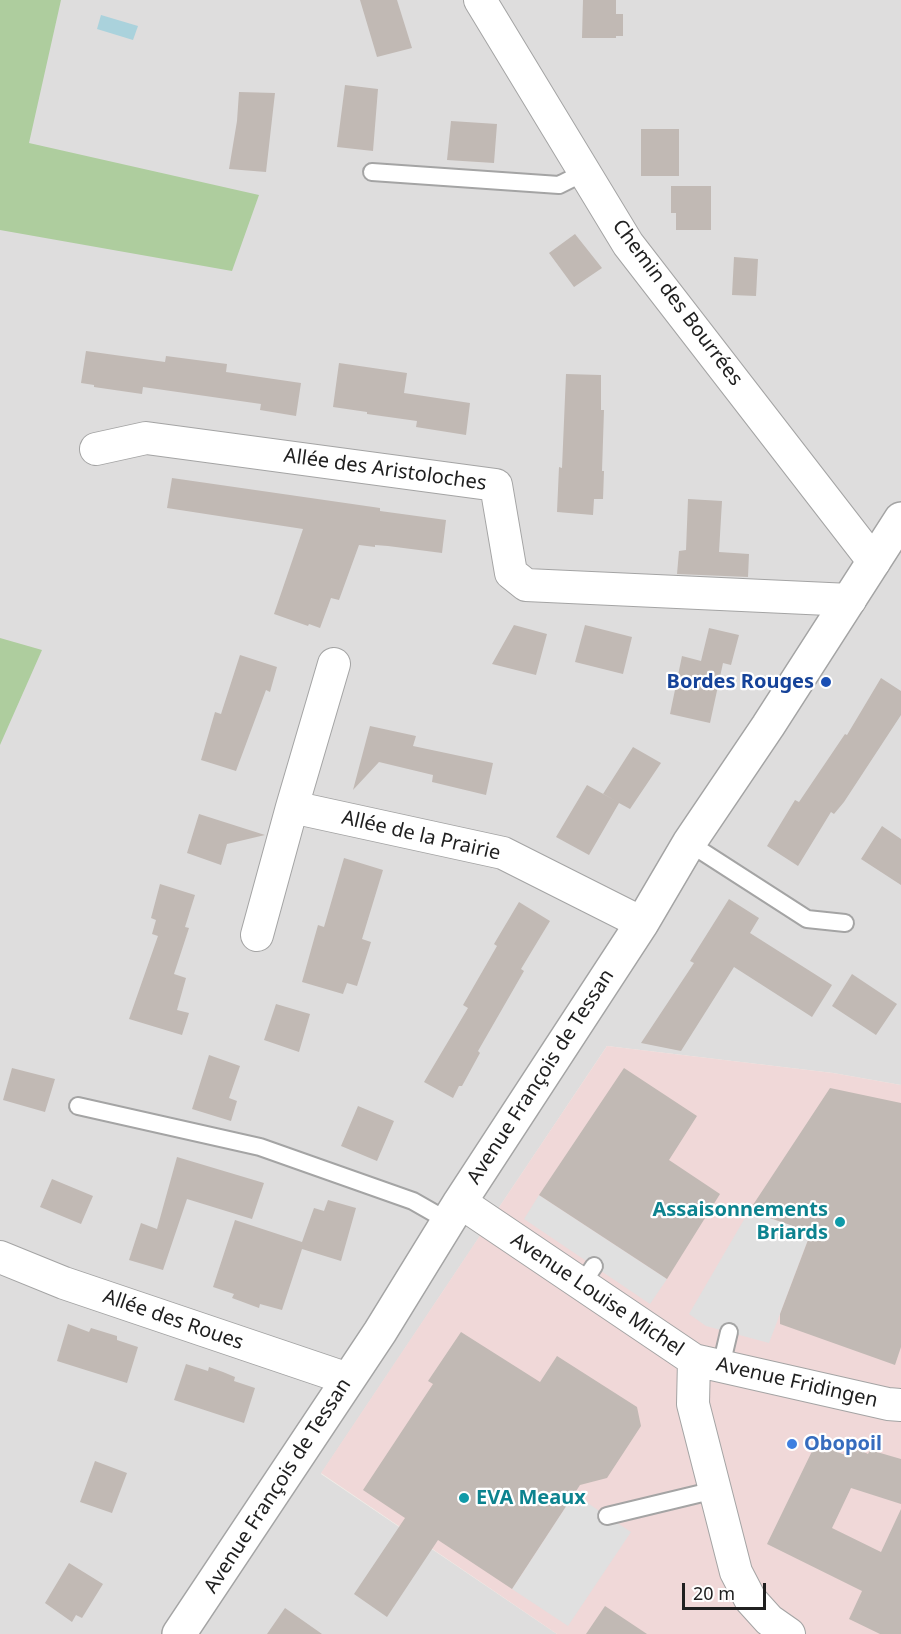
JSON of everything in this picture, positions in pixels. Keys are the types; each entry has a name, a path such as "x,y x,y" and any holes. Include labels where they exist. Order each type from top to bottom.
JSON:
{"street":[{"name":"Chemin des Bourrées","path":"480,0 628,244 874,562"},
{"name":"Allée des Aristoloches","path":"96,450 146,438 496,485 511,573 526,585 850,600"},
{"name":"Avenue François de Tessan","path":"179,1634 380,1332 454,1212 642,923 689,843 901,519"},
{"path":"257,934 334,664"},
{"name":"Allée de la Prairie","path":"292,807 503,853 642,923"},
{"name":"Avenue Louise Michel","path":"454,1212 588,1275 707,1363 693,1404 736,1572 750,1599 769,1620 789,1634"},
{"name":"Allée des Roues","path":"0,1257 64,1283 348,1379"},
{"name":"Avenue Fridingen","path":"707,1363 901,1405"}],"lane":[{"path":"372,172 559,185 585,172"},
{"path":"689,843 807,919 845,923"},
{"path":"78,1106 260,1148 413,1201 454,1212"},
{"path":"707,1363 729,1332"},
{"path":"607,1516 715,1490"}],"shaded area":[{"path":"53,0 901,0 901,1085 833,1073 607,1046 321,1474 557,1634 0,1634 0,176"},
{"path":"607,1046 833,1073 901,1085 901,1634 557,1634 321,1473"},
{"path":"539,1195 667,1279 650,1304 524,1219"},
{"path":"749,1211 811,1232 769,1343 706,1326 689,1314"},
{"path":"574,1494 631,1532 568,1626 512,1589"}],"green space":[{"path":"0,0 61,0 29,143 259,195 232,271 0,230"},
{"path":"0,638 42,650 0,745"}],"water":[{"path":"101,15 138,26 133,40 97,29"}],"building":[{"path":"360,0 397,0 412,48 377,57"},
{"path":"583,0 616,0 616,14 623,14 623,36 582,38"},
{"path":"345,85 378,89 373,151 337,147"},
{"path":"239,92 275,93 266,172 229,169"},
{"path":"451,121 497,124 494,163 447,160"},
{"path":"641,129 679,129 679,176 641,176"},
{"path":"671,186 711,186 711,230 676,230 676,213 671,213"},
{"path":"575,234 602,268 574,287 549,253"},
{"path":"734,257 758,259 756,296 732,295"},
{"path":"86,351 165,362 166,356 227,364 226,372 301,383 296,416 260,410 261,404 143,387 142,394 81,383"},
{"path":"339,363 407,373 404,393 470,403 466,435 416,427 417,421 333,407"},
{"path":"566,374 601,375 601,410 604,410 603,499 594,499 593,515 557,512 559,467 562,468"},
{"path":"172,478 380,508 380,511 446,520 442,553 359,545 339,600 331,598 320,628 309,624 308,626 274,614 303,529 167,508"},
{"path":"688,499 722,501 719,552 749,554 748,577 677,574 679,551 686,550"},
{"path":"514,625 547,634 536,675 492,664"},
{"path":"585,625 632,637 623,674 575,662"},
{"path":"709,628 739,635 731,665 723,663 710,723 670,714 682,656 701,661"},
{"path":"240,655 277,667 270,692 266,690 236,771 201,760 215,712 221,714"},
{"path":"881,678 901,691 901,715 844,802 834,814 831,812 798,866 767,846 795,800 799,802 845,734 847,735"},
{"path":"370,726 416,736 413,746 493,763 486,795 432,782 433,775 379,762 353,790"},
{"path":"633,747 661,763 630,809 619,803 589,855 556,837 587,785 603,794"},
{"path":"199,814 265,835 227,844 221,865 187,853"},
{"path":"882,826 901,839 901,885 861,859"},
{"path":"344,858 383,870 362,939 371,942 357,986 347,983 343,994 302,982 318,925 324,927"},
{"path":"160,884 195,895 185,927 189,928 174,974 186,978 177,1010 189,1013 182,1035 129,1019 158,936 152,934 156,920 151,918"},
{"path":"729,899 759,918 750,933 832,985 812,1017 734,967 681,1051 641,1043 694,963 690,961"},
{"path":"519,902 550,921 521,969 524,971 478,1051 480,1053 462,1086 459,1086 453,1098 424,1082 468,1008 463,1005 497,946 494,944"},
{"path":"852,974 897,1004 876,1035 832,1006"},
{"path":"276,1004 310,1014 299,1052 264,1040"},
{"path":"209,1055 240,1066 229,1098 237,1101 231,1121 192,1109"},
{"path":"12,1068 55,1079 45,1112 3,1100"},
{"path":"624,1068 697,1116 669,1160 720,1194 667,1279 539,1195"},
{"name":"Assaisonnements Briards","path":"830,1088 901,1103 901,1347 895,1365 780,1324 780,1314 811,1232 749,1211"},
{"path":"358,1106 394,1121 377,1161 341,1146"},
{"path":"177,1157 264,1183 252,1219 187,1199 163,1270 129,1260 141,1223 157,1229"},
{"path":"52,1179 93,1196 81,1224 40,1207"},
{"path":"328,1200 356,1208 341,1261 302,1249 282,1310 260,1304 259,1308 232,1298 234,1294 213,1287 235,1220 302,1242 314,1208 324,1211"},
{"path":"68,1324 89,1332 91,1328 117,1336 117,1340 138,1347 127,1383 57,1361"},
{"path":"461,1332 540,1382 557,1356 637,1407 641,1426 607,1478 580,1485 512,1589 438,1540 387,1617 354,1594 405,1518 363,1490 433,1384 428,1381"},
{"path":"186,1364 208,1371 209,1367 235,1377 234,1381 255,1388 244,1423 174,1400"},
{"path":"816,1443 845,1455 850,1445 868,1454 870,1450 901,1459 901,1504 851,1488 832,1528 881,1552 901,1509 901,1634 880,1634 849,1619 862,1591 767,1544"},
{"path":"95,1461 127,1473 112,1513 80,1502"},
{"path":"69,1563 103,1584 82,1618 76,1615 72,1622 45,1603"},
{"path":"605,1606 647,1634 586,1634"},
{"path":"285,1608 322,1634 267,1634"}],"place":[{"name":"Bordes Rouges","path":"826,682"},
{"name":"Assaisonnements Briards","path":"840,1222"},
{"name":"Obopoil","path":"792,1444"},
{"name":"EVA Meaux","path":"464,1498"}]}
